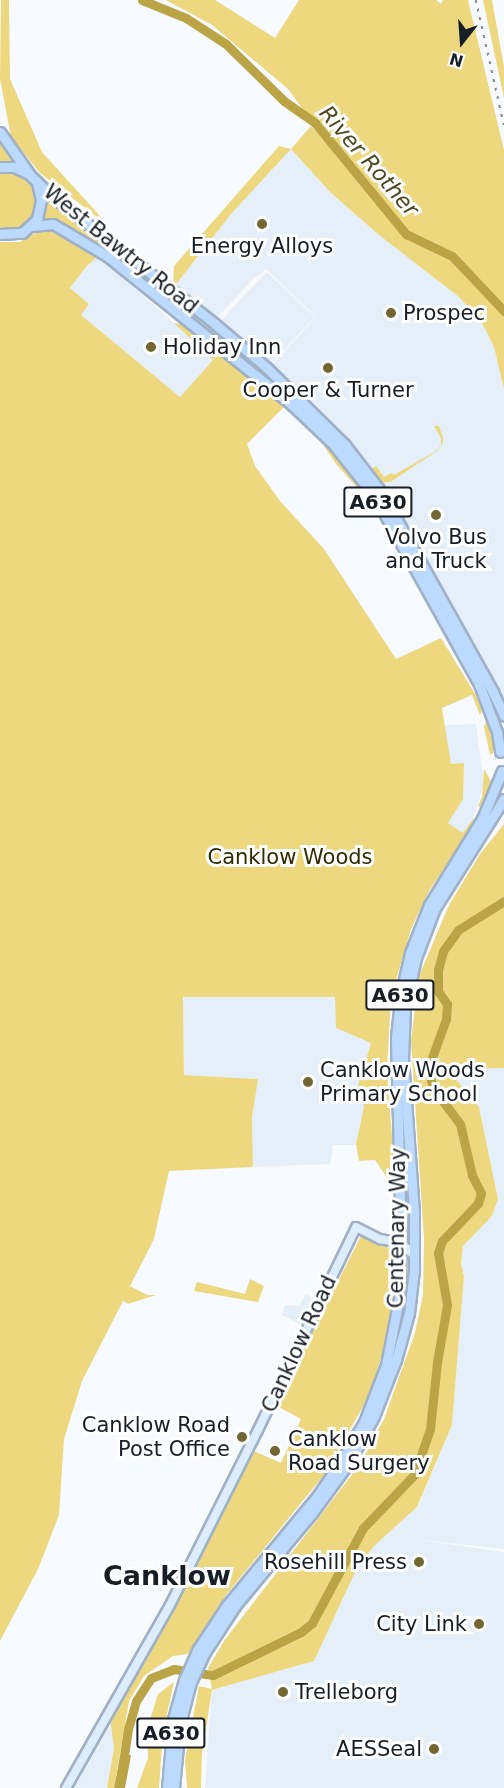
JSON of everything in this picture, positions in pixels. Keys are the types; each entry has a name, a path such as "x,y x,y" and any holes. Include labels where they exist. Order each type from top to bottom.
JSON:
{"main road":[{"path":"0,132 33,177 41,200 37,219 31,226"},
{"path":"0,167 14,167 33,177"},
{"name":"West Bawtry Road","path":"33,177 267,368 345,445 382,493 493,692 504,716"},
{"name":"West Bawtry Road","path":"0,234 18,234 31,226 53,224 107,255 292,405 333,444 371,491 479,684 502,750"},
{"path":"292,405 311,432"},
{"path":"461,662 479,684"},
{"name":"A630","path":"502,750 498,761 503,771"},
{"name":"Centenary Way","path":"167,1788 170,1737 187,1681 201,1651 227,1605 318,1495 364,1422 386,1365 399,1299 401,1242 396,1037 401,992 410,953 429,905 486,811 503,771"},
{"name":"A630","path":"414,1255 403,1059 405,1006 416,958 435,908 504,799"},
{"name":"A630","path":"470,852 504,808"},
{"path":"401,1242 409,1235 414,1223"},
{"name":"Centenary Way","path":"201,1651 312,1513 362,1440 385,1389 404,1334 413,1290 414,1255"},
{"name":"Centenary Way","path":"174,1788 177,1738 187,1681"}],"street":[{"name":"Canklow Road","path":"66,1788 170,1605 266,1416 356,1227 380,1239 401,1242"},
{"path":"401,1242 414,1255"}],"shaded area":[{"path":"291,149 330,192 379,235 459,297 481,321 494,347 504,389 504,704 375,477 349,441 270,367 316,317 266,269 253,279 215,320 173,288 231,214"},
{"path":"98,256 174,323 206,340 232,308 267,272 315,317 269,366 235,336 180,397 81,315 70,288"},
{"path":"476,724 484,784 474,817 463,833 447,823 463,799 464,764 451,764 444,725"},
{"name":"Canklow Woods Primary School","path":"183,997 336,997 371,1043 358,1084 364,1107 356,1145 333,1145 330,1164 253,1167 252,1117 257,1079 184,1075"},
{"path":"504,1068 504,1549 413,1539 504,1552 504,1788 205,1788 212,1690 314,1661 357,1568 374,1546 419,1505 452,1425 464,1276 461,1264 463,1245 492,1216 498,1199 479,1107 454,1077 457,1069"},
{"path":"306,1294 311,1297 312,1302 301,1325 282,1315 285,1305 299,1306"},
{"path":"110,1719 114,1748 107,1788 73,1788"},
{"path":"121,1754 131,1755 125,1788 114,1788"}],"green space":[{"path":"1,0 9,0 10,79 42,152 110,227 40,173 11,137 0,79"},
{"path":"166,0 215,0 275,38 299,0 436,0 441,4 443,0 468,0 504,150 504,389 494,347 481,321 459,297 379,235 330,192 291,149 311,126 332,149 288,89 212,25"},
{"path":"483,0 492,0 504,67 504,98"},
{"path":"0,140 6,151 18,163 0,163"},
{"path":"279,146 291,149 231,214 173,288 174,266"},
{"path":"5,171 24,176 36,193 35,213 22,227 13,231 0,230 0,172"},
{"path":"47,197 126,258 140,272 138,275 84,237 48,220 41,220"},
{"name":"Canklow Woods","path":"48,230 98,256 70,288 89,304 81,315 180,397 213,360 174,323 189,325 246,372 252,382 284,407 247,444 255,466 280,501 324,549 396,659 441,638 483,707 480,715 472,695 442,708 451,764 464,763 463,799 448,823 463,833 474,817 469,831 429,891 411,929 391,997 387,1069 396,1191 375,1160 359,1161 356,1144 364,1107 358,1085 371,1043 336,1028 335,997 183,997 184,1075 258,1079 252,1117 253,1167 169,1171 154,1239 130,1286 147,1295 156,1295 128,1304 123,1301 82,1381 64,1439 59,1515 39,1567 0,1641 0,242 19,242 39,231"},
{"path":"434,426 439,426 443,438 443,443 437,451 392,481 383,483 375,477 370,470 376,466 384,477 391,473 394,475 436,451 441,445 441,438"},
{"path":"311,427 356,477 379,512 336,464"},
{"path":"487,719 493,745 493,753 490,755 484,727"},
{"path":"484,769 492,783 480,807 478,806 482,797"},
{"path":"504,824 504,1068 458,1069 454,1077 479,1107 498,1199 492,1216 463,1246 461,1264 464,1276 452,1425 417,1507 374,1546 357,1568 314,1661 212,1690 202,1754 201,1788 187,1788 185,1760 199,1686 212,1689 208,1668 224,1641 360,1464 384,1419 415,1333 423,1295 424,1239 411,1040 419,976 449,905 480,854"},
{"path":"401,1102 409,1221 405,1233"},
{"path":"365,1235 394,1251 398,1259 390,1330 369,1396 324,1475 226,1595 188,1654 173,1656 144,1676 129,1701 114,1788 107,1788 114,1748 110,1719 153,1646 254,1451 281,1463 301,1419 275,1405 361,1236"},
{"path":"405,1252 411,1259 410,1286 402,1328 389,1369"},
{"path":"250,1279 264,1286 258,1302 194,1291 197,1282 245,1294"},
{"path":"174,1682 163,1732 159,1788 137,1788 148,1758 147,1729 158,1694"}],"waterway":[{"name":"River Rother","path":"142,0 186,18 226,44 284,101 315,123 406,234 452,256 504,311"},
{"name":"River Rother","path":"119,1788 128,1729 136,1701 151,1678 174,1669 213,1675 301,1632 312,1623 363,1528 414,1475 430,1429 437,1362 447,1305 438,1253 442,1241 478,1203 481,1193 472,1175 460,1124 433,1088 430,1076 430,1063 446,1019 447,1004 438,991 438,970 443,951 458,930 504,901"}],"railway":[{"path":"476,0 504,125"}],"place":[{"name":"Energy Alloys","path":"262,224"},
{"name":"Prospec","path":"391,313"},
{"name":"Holiday Inn","path":"151,347"},
{"name":"Cooper & Turner","path":"328,368"},
{"name":"Volvo Bus and Truck","path":"436,515"},
{"name":"Canklow Woods Primary School","path":"308,1082"},
{"name":"Canklow Road Post Office","path":"242,1437"},
{"name":"Canklow Road Surgery","path":"275,1451"},
{"name":"Rosehill Press","path":"419,1562"},
{"name":"City Link","path":"479,1624"},
{"name":"Trelleborg","path":"283,1692"},
{"name":"AESSeal","path":"434,1749"}],"district":[{"name":"Canklow","path":"167,1576"}]}
